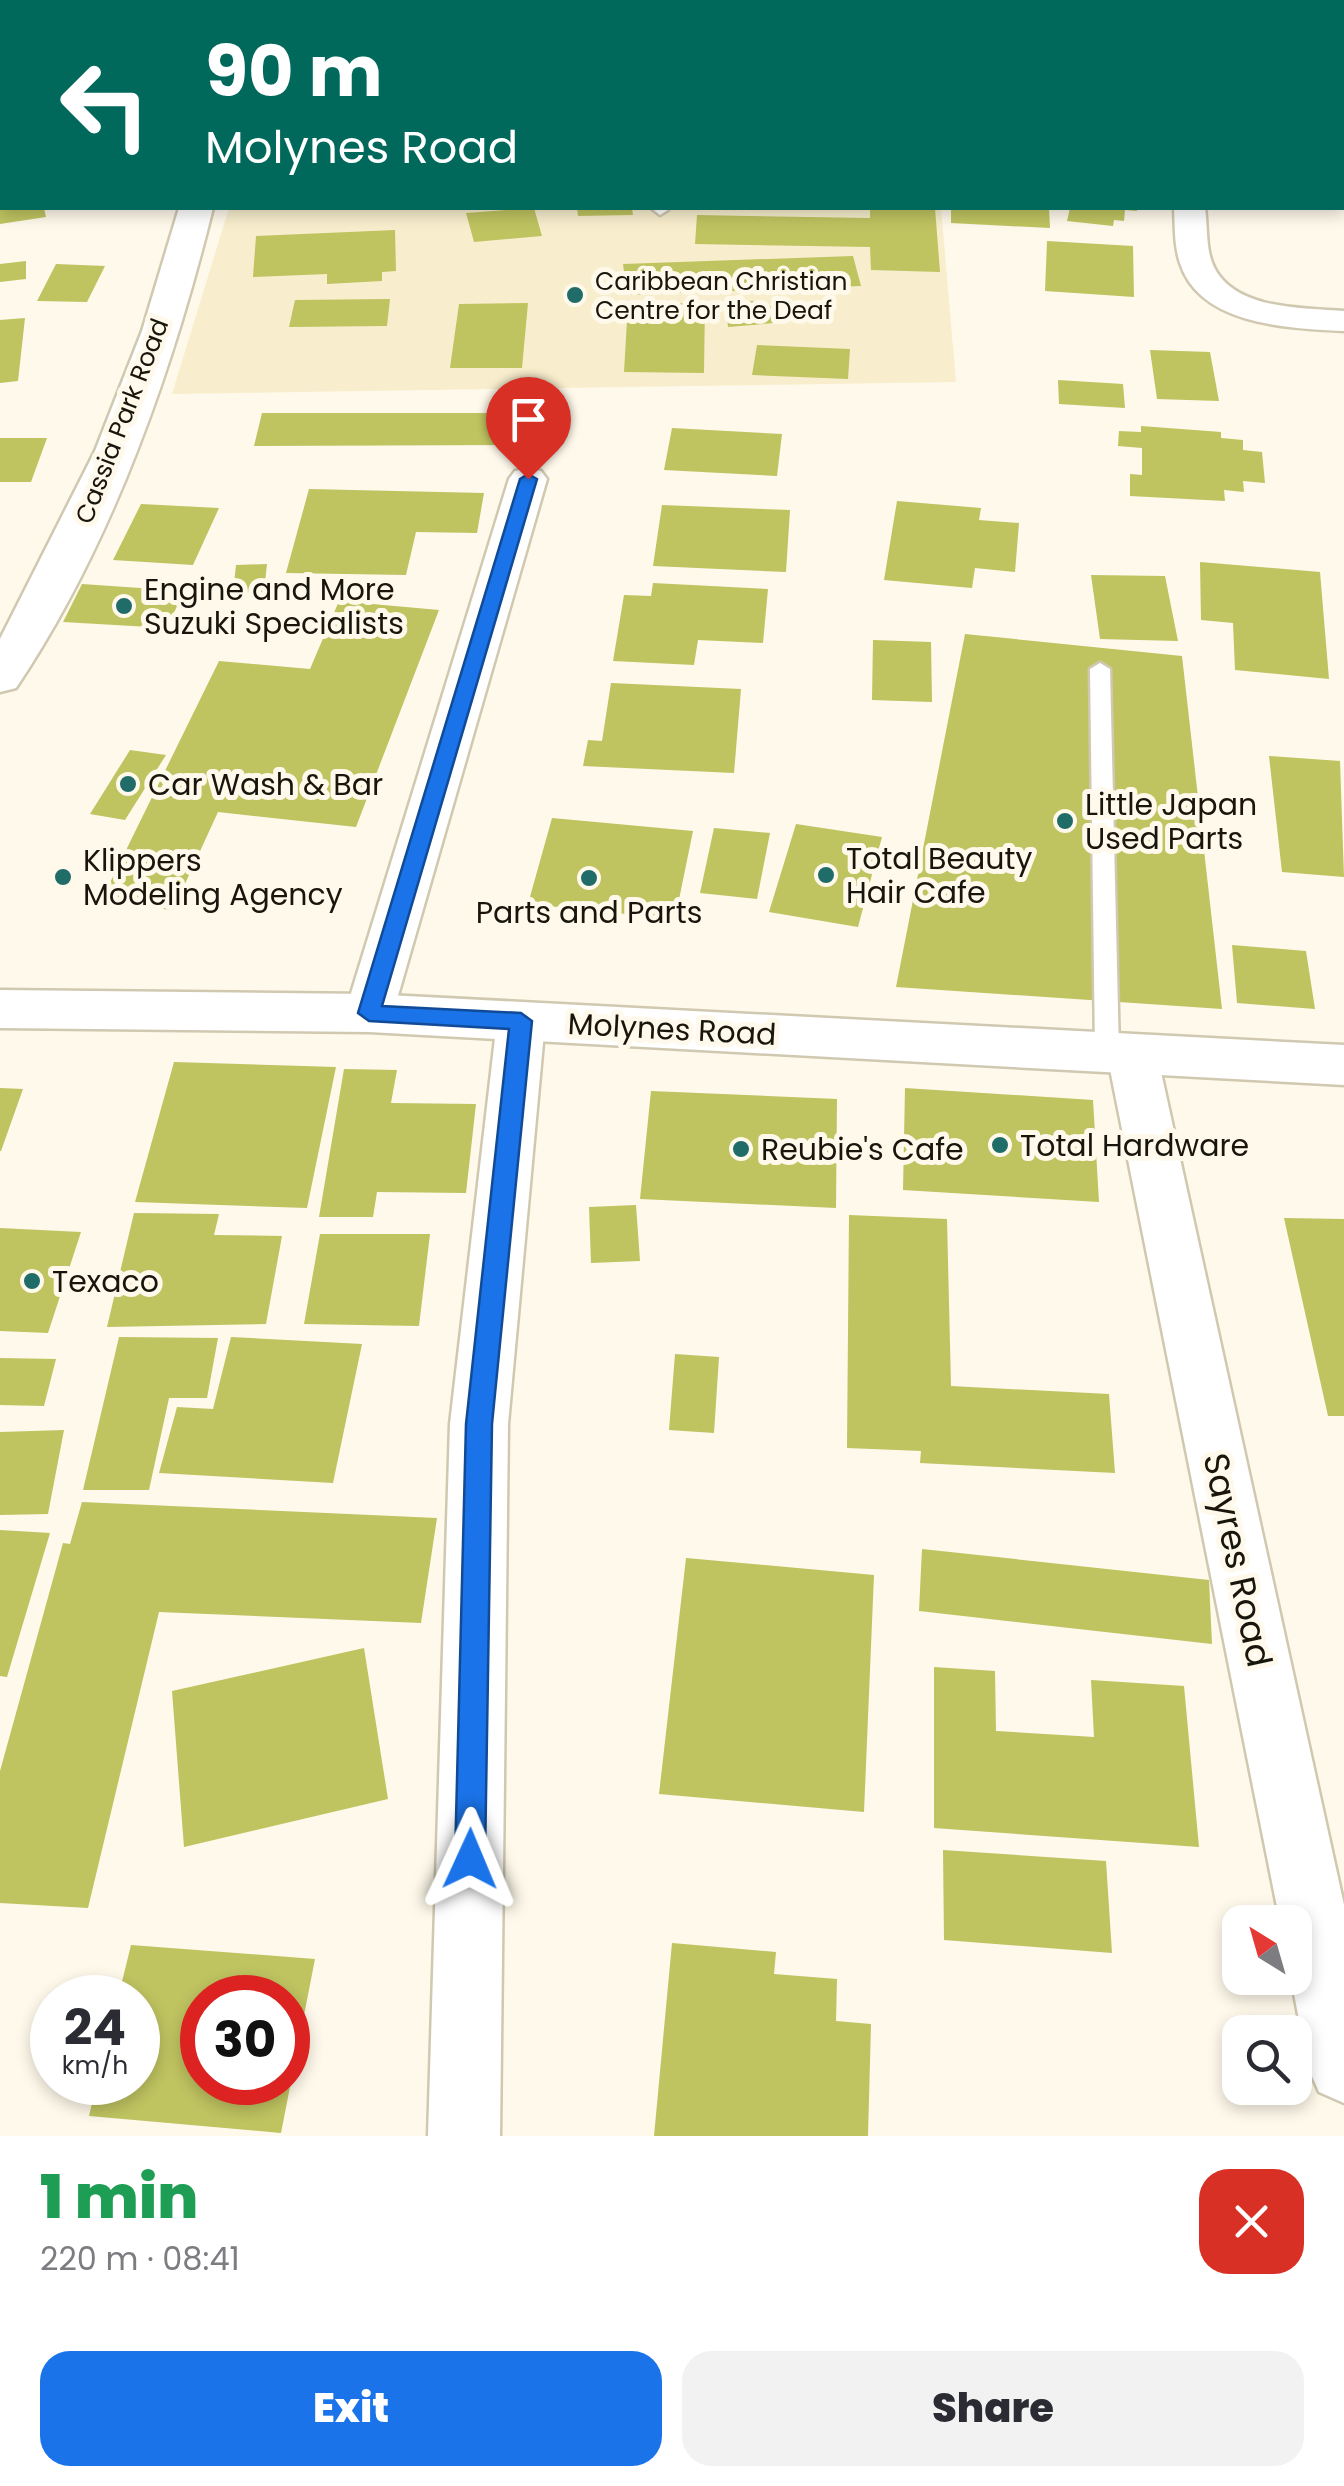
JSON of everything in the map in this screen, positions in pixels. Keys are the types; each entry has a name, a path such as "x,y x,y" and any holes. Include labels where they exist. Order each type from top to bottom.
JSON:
{"main road":[{"name":"Cassia Park Road","path":"0,678 62,572 110,470 195,210"},
{"name":"Molynes Road","path":"0,1009 369,1013 1344,1064"}],"street":[{"path":"1190,210 1195,260 1201,276 1217,290 1268,312 1344,320"},
{"path":"369,1013 528,479"},
{"path":"464,2136 479,1424 521,1021"},
{"name":"Sayres Road","path":"1120,1053 1344,2067"}],"lane":[{"path":"1100,669 1120,1053"}],"shaded area":[{"name":"Caribbean Christian Centre for the Deaf","path":"228,210 941,210 956,382 172,394"}],"building":[{"path":"0,210 44,210 46,217 0,224"},
{"path":"535,210 542,236 474,242 466,213"},
{"path":"577,210 632,210 633,215 578,216"},
{"path":"870,210 935,210 940,272 871,270 870,247 695,244 697,215 870,218"},
{"path":"951,210 1049,210 1050,228 951,223"},
{"path":"1070,210 1125,210 1124,221 1114,220 1113,226 1067,221"},
{"path":"395,230 396,271 382,272 382,281 327,284 327,274 253,277 256,236"},
{"path":"1047,241 1133,246 1134,297 1045,291"},
{"path":"853,256 861,286 627,295 623,264"},
{"path":"26,261 26,279 0,282 0,264"},
{"path":"56,264 105,266 87,302 37,301"},
{"path":"390,299 387,326 289,327 295,300"},
{"path":"754,301 754,306 785,306 786,322 728,327 726,302"},
{"path":"528,303 522,368 450,368 459,304"},
{"path":"628,303 705,303 704,373 624,372"},
{"path":"25,318 18,381 0,383 0,320"},
{"path":"757,345 850,349 848,379 752,375"},
{"path":"1150,350 1210,352 1219,401 1157,399"},
{"path":"1058,380 1123,384 1125,408 1059,404"},
{"path":"262,413 548,413 546,445 254,446"},
{"path":"1141,426 1221,432 1221,438 1243,440 1243,450 1262,452 1265,483 1243,481 1244,492 1224,490 1225,501 1130,496 1130,474 1142,475 1142,448 1118,446 1119,431 1141,432"},
{"path":"672,428 782,434 777,476 664,470"},
{"path":"0,438 47,438 31,482 0,482"},
{"path":"309,489 484,493 477,533 416,532 406,575 286,573"},
{"path":"897,501 981,508 979,520 1019,523 1015,572 975,568 972,588 884,580"},
{"path":"141,504 219,508 193,565 113,560"},
{"path":"662,505 790,510 786,572 653,566"},
{"path":"1200,562 1320,572 1329,679 1235,670 1233,623 1201,620"},
{"path":"267,564 264,592 233,593 236,565"},
{"path":"1091,575 1165,576 1178,641 1100,639"},
{"path":"653,583 768,589 763,643 698,640 694,665 613,661 624,595 651,596"},
{"name":"Engine and More Suzuki Specialists","path":"82,584 184,591 167,628 63,622"},
{"path":"339,601 439,610 356,827 218,812 173,910 100,903 219,661 310,669"},
{"name":"Little Japan Used Parts","path":"965,634 1182,656 1222,1009 896,987"},
{"path":"873,640 931,642 932,702 872,700"},
{"path":"611,683 741,689 734,773 583,766 588,740 602,741"},
{"name":"Car Wash & Bar","path":"130,750 166,755 125,820 90,814"},
{"path":"1269,756 1340,761 1344,877 1282,872"},
{"path":"552,818 693,831 675,919 528,904"},
{"name":"Total Beauty Hair Cafe","path":"796,824 882,837 858,927 769,912"},
{"path":"714,828 770,833 757,899 700,893"},
{"path":"1232,945 1306,951 1315,1009 1237,1003"},
{"path":"174,1062 336,1067 307,1208 135,1202"},
{"path":"344,1069 397,1070 391,1103 476,1104 466,1193 377,1192 373,1217 319,1217"},
{"path":"0,1088 23,1089 1,1151 0,1151"},
{"name":"Total Hardware","path":"905,1088 1093,1100 1099,1202 903,1190"},
{"name":"Reubie's Cafe","path":"651,1091 837,1099 836,1208 640,1199"},
{"path":"636,1205 640,1261 591,1263 589,1207"},
{"path":"134,1213 219,1214 214,1235 282,1236 266,1324 107,1327"},
{"path":"849,1215 947,1219 951,1386 1109,1394 1115,1473 920,1463 921,1451 847,1448"},
{"path":"1284,1218 1344,1219 1344,1416 1328,1416"},
{"name":"Texaco","path":"0,1228 81,1232 48,1333 0,1331"},
{"path":"320,1234 430,1234 419,1326 304,1324"},
{"path":"119,1337 218,1338 207,1398 169,1398 149,1490 83,1490"},
{"path":"231,1337 362,1344 333,1483 159,1473 177,1407 213,1409"},
{"path":"675,1354 719,1357 714,1433 669,1430"},
{"path":"0,1358 56,1359 44,1406 0,1405"},
{"path":"64,1430 48,1514 0,1515 0,1432"},
{"path":"82,1502 437,1518 421,1623 159,1612 88,1908 0,1903 0,1771 63,1543 70,1544"},
{"path":"0,1530 50,1533 7,1677 0,1676"},
{"path":"922,1549 1209,1580 1212,1644 919,1611"},
{"path":"686,1558 874,1575 864,1812 659,1794"},
{"path":"364,1648 388,1799 184,1847 172,1691"},
{"path":"934,1667 995,1671 996,1731 1094,1737 1091,1680 1184,1686 1199,1847 934,1828"},
{"path":"943,1850 1106,1861 1112,1953 944,1940"},
{"path":"672,1943 776,1952 774,1974 837,1979 836,2021 871,2024 868,2136 654,2136"},
{"path":"131,1945 315,1959 310,1985 310,1975 180,1975 180,2105 286,2105 281,2133 89,2116 92,2105 160,2105 160,1975 124,1975"}],"place":[{"name":"Caribbean Christian Centre for the Deaf","path":"575,295"},
{"name":"Engine and More Suzuki Specialists","path":"124,606"},
{"name":"Car Wash & Bar","path":"128,784"},
{"name":"Little Japan Used Parts","path":"1065,821"},
{"name":"Total Beauty Hair Cafe","path":"826,875"},
{"name":"Klippers Modeling Agency","path":"63,877"},
{"name":"Parts and Parts","path":"589,878"},
{"name":"Total Hardware","path":"1000,1145"},
{"name":"Reubie's Cafe","path":"741,1149"},
{"name":"Texaco","path":"32,1281"}],"route":[{"path":"470,1859 479,1424 521,1021 369,1013 528,479"}]}
